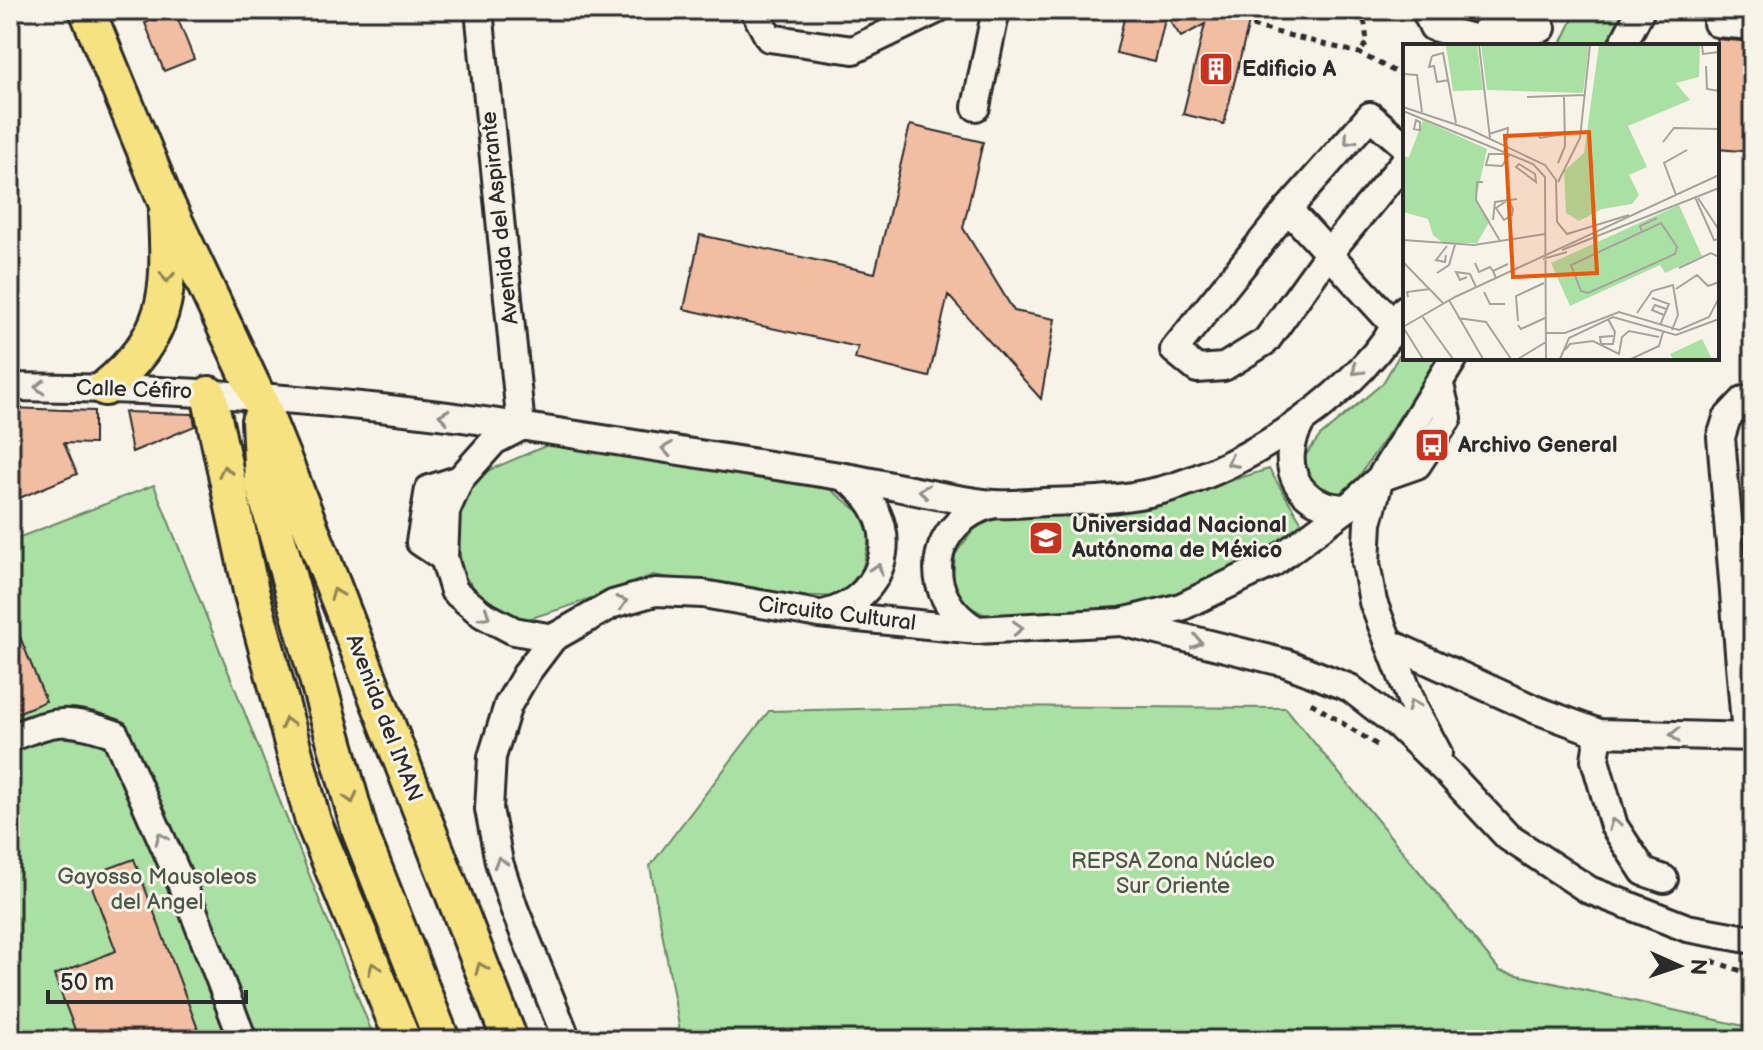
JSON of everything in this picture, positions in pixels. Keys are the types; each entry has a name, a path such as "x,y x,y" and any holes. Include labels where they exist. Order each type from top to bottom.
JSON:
{"main road":[{"name":"Avenida del IMAN","path":"87,10 165,200 258,397 510,1040"},
{"path":"105,388 131,365 148,343 161,316 167,291 165,200"},
{"path":"209,394 251,591 313,821 403,1040"},
{"name":"Avenida del IMAN","path":"258,397 262,482 360,832 442,1040"}],"street":[{"name":"Avenida del Aspirante","path":"479,10 521,427"},
{"path":"754,10 769,38 853,50 936,10"},
{"path":"976,107 996,10"},
{"path":"1497,10 1538,32"},
{"path":"1623,44 1641,10"},
{"path":"1432,16 1476,39 1490,27 1538,32"},
{"path":"1717,23 1753,26"},
{"path":"1403,144 1370,116 1288,209 1174,350 1197,369 1224,367 1266,341 1329,253 1403,163"},
{"path":"258,397 338,402 521,427 994,504 1098,500 1162,490 1223,468 1300,424 1356,373 1400,318 1329,253 1288,209"},
{"name":"Circuito Cultural","path":"567,1040 514,908 499,862 489,809 492,757 508,705 553,638 613,604 655,592 703,594 819,614 977,630 1121,622 1181,607 1273,563 1347,508 1380,478 1453,360"},
{"name":"Calle Céfiro","path":"10,387 105,388 258,397"},
{"path":"1389,643 1534,709 1599,733 1749,736 1721,437 1727,418 1744,400 1753,399"},
{"path":"1300,424 1291,445 1295,480 1322,505 1347,508"},
{"path":"521,427 494,441 460,479 446,511 444,558 454,591 482,614 514,631 553,638"},
{"path":"819,614 848,605 860,596 870,585 883,558 884,542 877,510 856,485 843,477"},
{"path":"1380,478 1368,523 1366,563 1373,602 1415,710 1449,774"},
{"path":"977,630 963,622 944,598 939,583 940,553 954,526 979,508 994,504"},
{"path":"1121,622 1286,663 1350,688 1400,727 1508,837 1589,890 1687,928 1753,940"},
{"path":"10,738 47,723 80,722 115,734 193,910 243,1040"},
{"path":"1599,733 1595,760 1614,826 1644,872 1664,879"}],"path":[{"path":"1358,10 1365,24 1367,43 1359,53"},
{"path":"1252,26 1359,53 1403,76"}],"green space":[{"path":"1577,10 1628,10 1611,44 1561,44"},
{"path":"1403,348 1403,360 1439,360 1344,498 1313,482 1303,459 1320,436 1383,383"},
{"path":"550,444 830,489 872,522 863,568 840,597 767,594 653,575 518,622 485,600 462,574 457,524 464,493 487,471"},
{"path":"1269,469 1302,523 1266,551 1178,592 1132,606 989,617 964,604 953,580 955,554 980,522 1197,491"},
{"name":"Gayosso Mausoleos del Angel","path":"154,485 375,1040 10,1040 10,541"},
{"name":"REPSA Zona Núcleo Sur Oriente","path":"988,706 1286,708 1500,971 1753,1028 1753,1040 686,1040 680,1031 650,866 769,711"}],"building":[{"name":"Edificio A","path":"1126,10 1252,10 1224,124 1183,114 1205,24 1181,37 1166,15 1155,62 1116,53"},
{"path":"175,12 194,59 164,71 145,23"},
{"path":"1717,39 1753,42 1753,152 1719,149"},
{"path":"910,125 983,142 963,228 1014,311 1055,319 1041,399 948,295 929,377 855,359 858,347 684,309 700,235 875,273"},
{"path":"10,408 94,411 94,444 64,443 77,474 10,502"},
{"path":"124,412 193,414 195,426 132,452"},
{"path":"10,612 46,701 10,716"},
{"path":"134,859 202,1040 79,1040 54,975 116,951 88,876"}],"place":[{"name":"Edificio A","path":"1216,69"},
{"name":"Archivo General","path":"1432,445"},
{"name":"Universidad Nacional Autónoma de México","path":"1046,538"}]}
